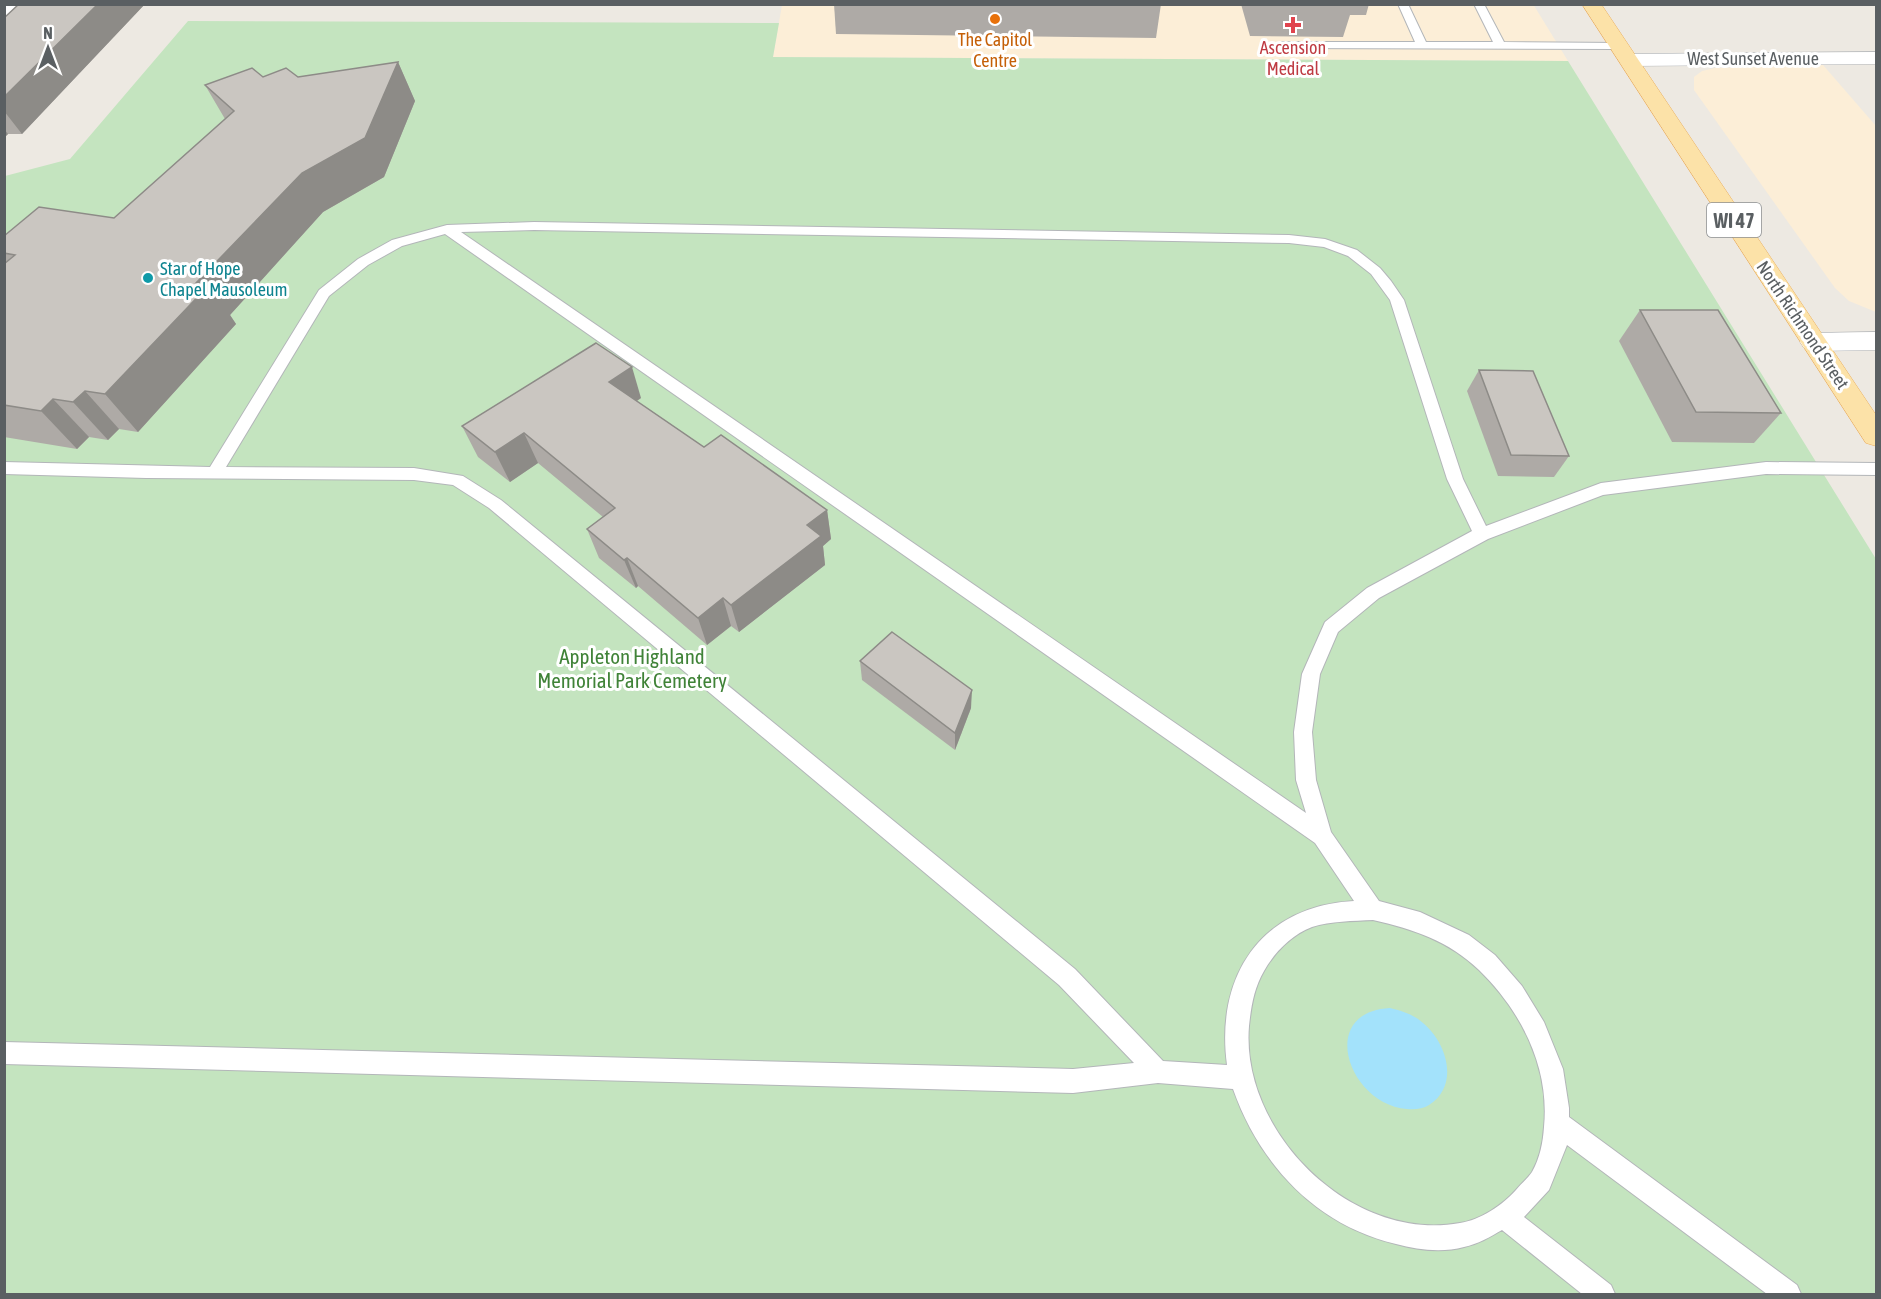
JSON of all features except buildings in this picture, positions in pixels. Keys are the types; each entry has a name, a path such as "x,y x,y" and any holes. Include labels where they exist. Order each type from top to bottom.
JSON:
{"main road":[{"name":"North Richmond Street","path":"1591,4 1876,436"}],"street":[{"path":"4,13 14,4"},
{"name":"West Sunset Avenue","path":"1624,53 1876,58"},
{"path":"1813,342 1876,341"}],"lane":[{"path":"1403,4 1422,45"},
{"path":"1479,4 1500,45"},
{"path":"1282,45 1500,45 1624,53"},
{"path":"215,471 324,293 363,262 397,243 447,229 546,226 1319,241 1348,250 1369,263 1383,276 1397,300 1455,478 1482,534"},
{"path":"447,229 1322,836"},
{"path":"4,468 146,472 414,474 458,480 495,504 1067,977 1158,1072"},
{"path":"1373,910 1322,836 1306,780 1303,732 1311,674 1331,627 1373,592 1482,534 1601,489 1766,468 1876,469"},
{"path":"1373,910 1412,918 1451,936 1487,963 1518,997 1542,1037 1555,1080 1558,1124 1551,1162 1533,1194 1506,1218 1471,1233 1432,1238 1390,1232 1349,1216 1312,1189 1280,1156 1256,1118 1241,1078 1236,1030 1244,987 1263,951 1293,925 1331,911 1373,910"},
{"path":"7,1055 1073,1081 1158,1072 1241,1078"},
{"path":"1558,1124 1788,1294"},
{"path":"1506,1218 1602,1294"}],"shaded area":[{"path":"1533,4 1568,61 773,57 782,5"},
{"path":"1823,65 1876,126 1876,312 1849,301 1835,288 1694,90 1694,77 1702,71 1715,68"}],"green space":[{"name":"Appleton Highland Memorial Park Cemetery","path":"188,21 779,23 773,57 1568,61 1876,559 1876,1294 5,1294 5,176 70,159"}],"water":[{"path":"1390,1008 1411,1015 1423,1023 1444,1052 1447,1064 1445,1087 1439,1097 1429,1105 1418,1109 1387,1104 1369,1092 1357,1076 1349,1058 1348,1041 1353,1025 1367,1013"}],"place":[{"name":"The Capitol Centre","path":"995,19"},
{"name":"Ascension Medical","path":"1293,25"},
{"name":"Star of Hope Chapel Mausoleum","path":"148,278"}]}
